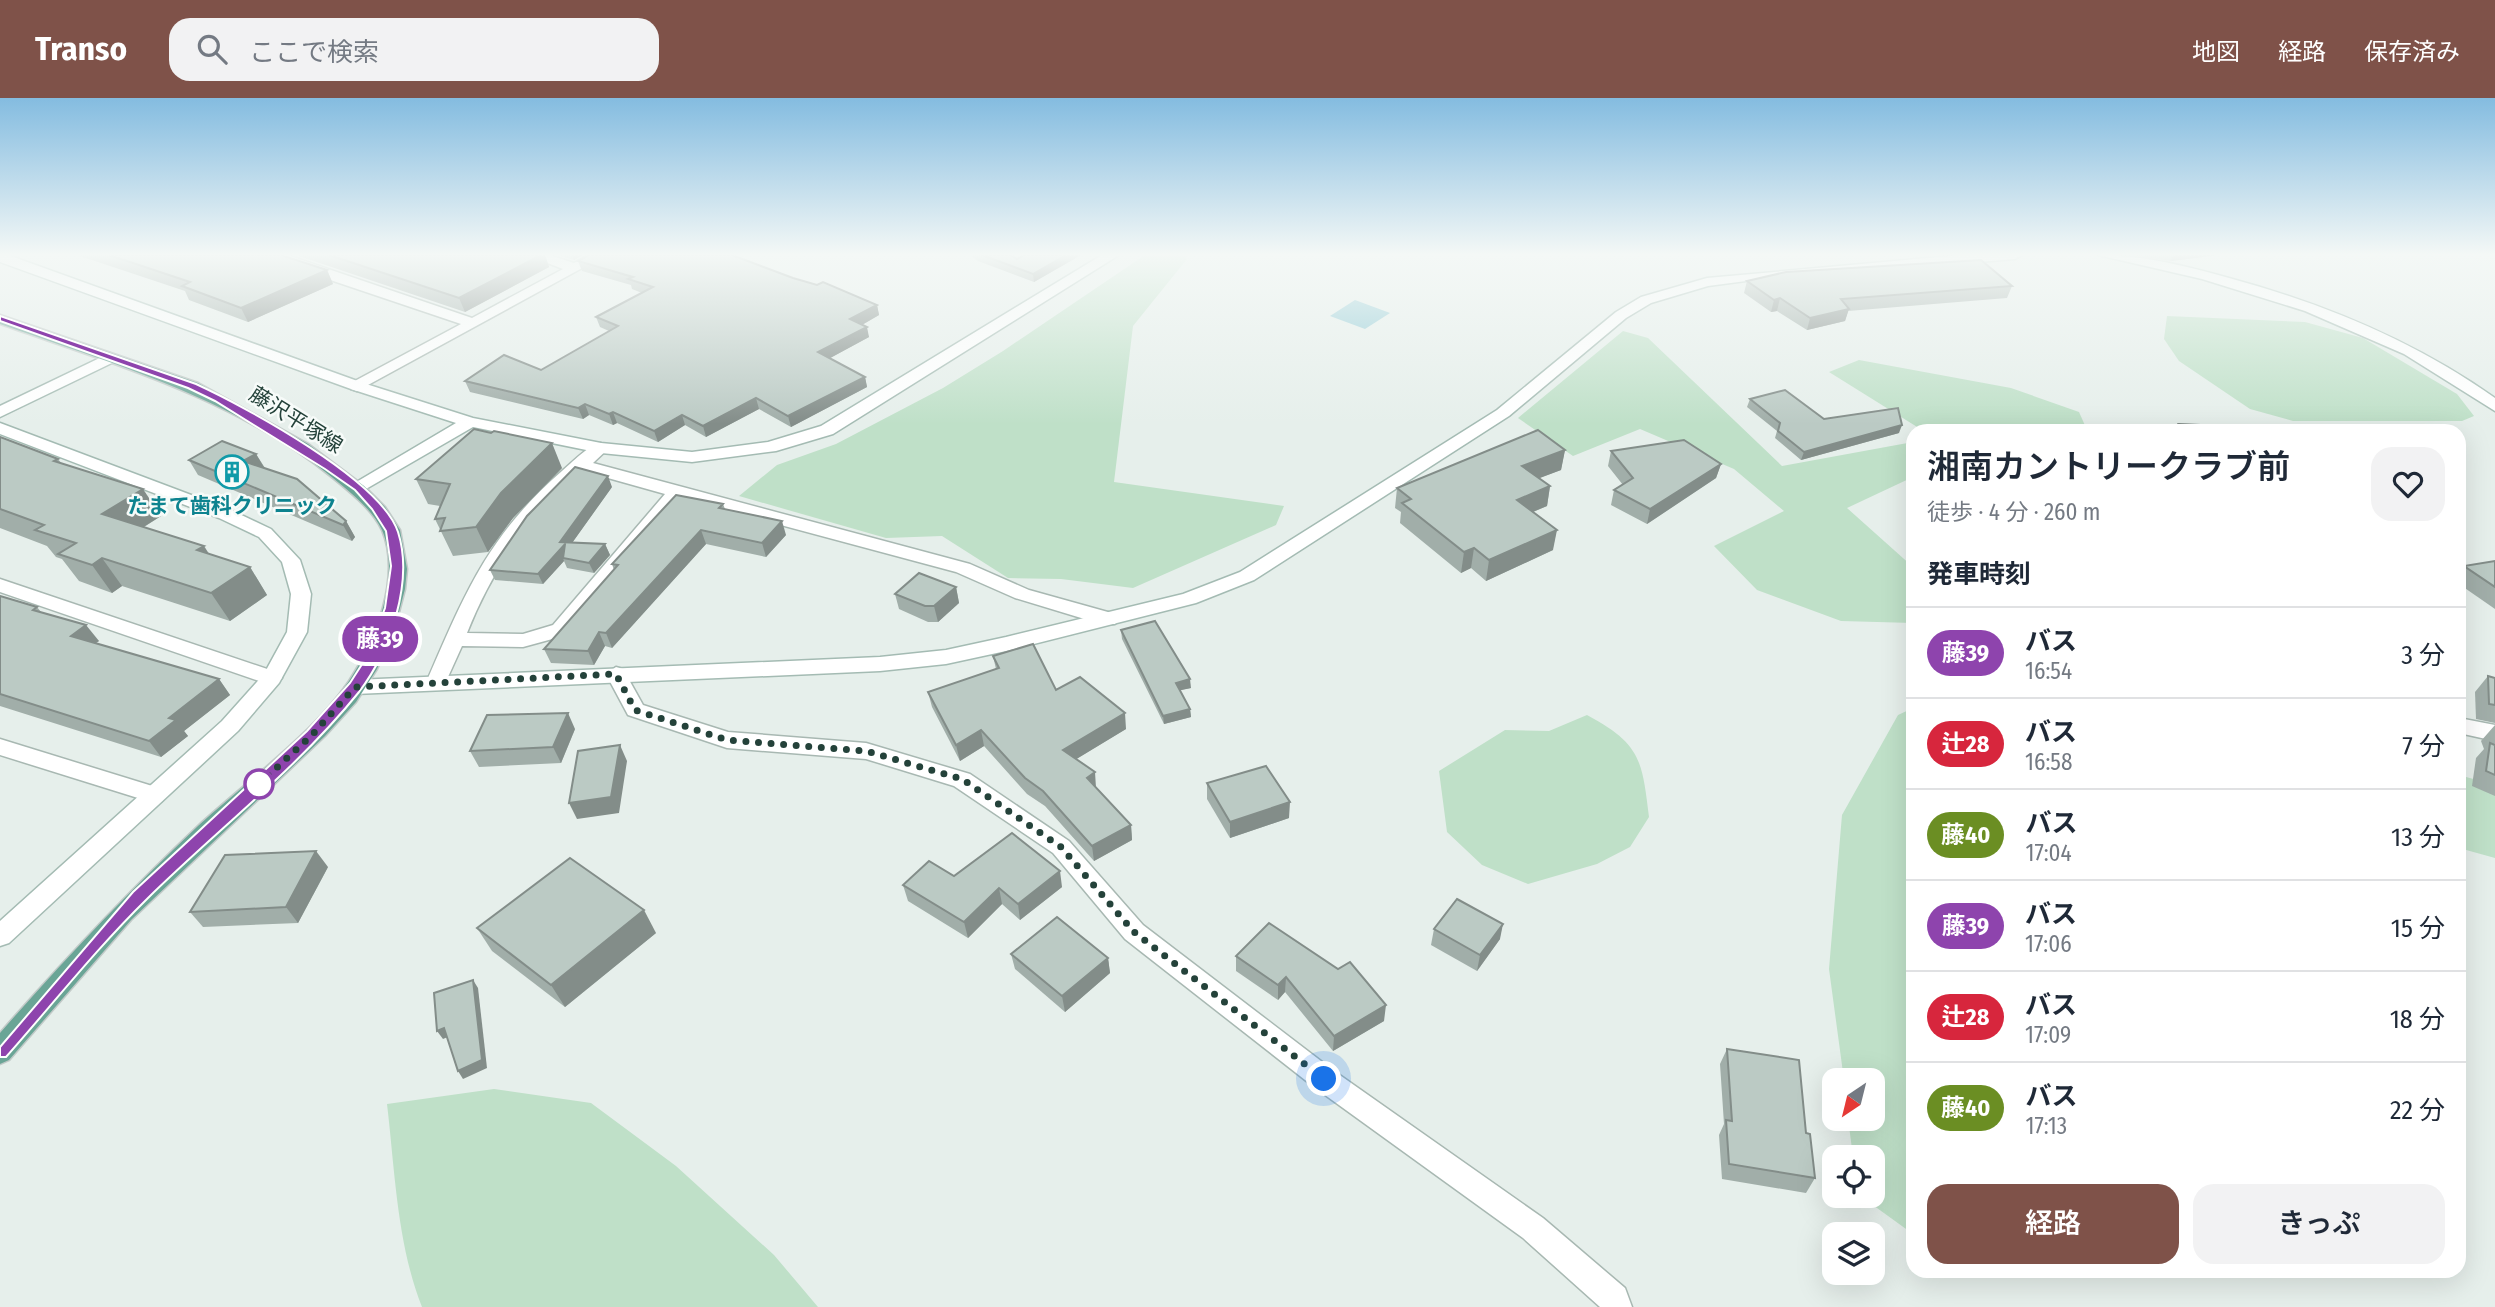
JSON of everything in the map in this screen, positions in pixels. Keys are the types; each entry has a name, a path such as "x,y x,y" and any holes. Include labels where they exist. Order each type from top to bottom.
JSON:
{"main road":[{"name":"藤沢平塚線","path":"0,319 219,398 359,488 377,507 391,531 397,566 391,608 372,658 355,687 312,735 139,896 0,1052"}],"street":[{"path":"150,311 356,386 470,422 601,448 692,457 730,454 802,440 827,430 1021,311"},
{"path":"439,311 474,323"},
{"path":"356,386 495,311"},
{"path":"355,687 880,664 946,657 1189,599 1247,576 1503,413 1627,311"},
{"path":"2317,311 2381,338 2460,381 2495,406"},
{"path":"0,412 110,358"},
{"path":"359,488 470,422"},
{"path":"0,428 225,514 265,533 291,560 301,594 297,632 272,678 230,726 4,927"},
{"path":"436,683 484,573 514,530 552,486 601,448"},
{"path":"579,465 675,493 963,568 1022,594 1108,619"},
{"path":"456,639 532,640 546,638 560,630 675,493"},
{"path":"0,585 272,678"},
{"path":"616,674 635,710 727,740 866,751 962,779 1061,847 1134,932 1324,1079 1534,1228 1614,1299 1617,1307"},
{"path":"2466,727 2495,733"},
{"path":"0,747 154,795"}],"green space":[{"path":"1062,311 1145,311 1133,326 1114,482 1284,506 1276,525 1133,588 1061,579 1008,578 942,536 886,538 739,496 777,465 836,444 943,388"},
{"path":"2167,316 2305,322 2363,338 2457,394 2474,416 2462,421 2293,421 2250,409 2179,361 2164,339"},
{"path":"1623,331 1648,338 1782,466 1906,443 1906,480 1847,508 1906,561 1906,623 1841,621 1757,590 1714,546 1784,511 1734,469 1640,429 1573,456 1518,418"},
{"path":"1859,360 2011,388 2079,412 2084,424 1912,424 1829,372"},
{"path":"1906,711 1906,1229 1877,1208 1885,1208 1885,1145 1851,1145 1850,1131 1885,1131 1885,1068 1842,1068 1829,969 1842,815 1898,715"},
{"path":"1587,715 1605,725 1629,745 1641,767 1649,817 1630,847 1597,864 1528,884 1482,865 1447,832 1439,771 1505,730 1549,731"},
{"path":"2466,777 2495,785 2495,858 2466,850"},
{"path":"494,1089 591,1103 676,1166 774,1255 818,1307 422,1307 402,1233 387,1104"}],"water":[{"path":"1337,311 1390,313 1365,329 1330,316"}],"building":[{"path":"607,311 865,311 850,319 867,327 818,352 865,377 788,416 756,398 703,426 682,415 654,431 613,412 609,414 585,404 578,408 465,381 504,355 541,370 618,326 596,317"},
{"path":"1800,311 1839,311 1810,318"},
{"path":"1785,390 1824,419 1898,408 1902,425 1804,452 1778,431 1780,423 1750,399"},
{"path":"474,429 552,443 501,493 476,527 440,531 445,518 435,519 450,484 416,479"},
{"path":"1538,430 1565,450 1522,466 1550,486 1517,500 1557,530 1489,560 1474,548 1464,552 1402,503 1411,499 1397,488"},
{"path":"0,437 58,459 54,461 143,489 102,514 204,546 197,550 250,567 211,593 102,558 92,565 58,554 76,543 35,530 44,525 0,509"},
{"path":"1684,440 1721,464 1650,509 1614,490 1633,478 1611,451"},
{"path":"222,441 256,454 243,461 297,479 346,521 343,525 189,460"},
{"path":"575,467 608,476 560,542 605,544 589,563 563,558 565,544 538,574 490,570 527,516"},
{"path":"676,495 723,504 719,508 782,521 762,543 701,530 606,633 599,632 588,651 544,649 618,565 612,564"},
{"path":"2495,561 2495,587 2466,567"},
{"path":"919,573 956,587 934,606 925,606 895,594"},
{"path":"0,596 37,607 33,610 86,625 71,636 219,679 169,718 176,720 149,741 0,694"},
{"path":"1155,621 1190,679 1176,683 1190,709 1163,716 1121,630"},
{"path":"1033,644 1056,690 1080,677 1125,713 1063,750 1095,772 1087,778 1131,825 1092,846 1043,791 1025,778 981,730 956,745 928,692 999,668 993,656"},
{"path":"2488,676 2495,678 2495,705 2489,704"},
{"path":"568,713 553,747 470,751 487,715"},
{"path":"2490,743 2495,745 2495,775 2486,771"},
{"path":"620,745 611,797 569,803 578,751"},
{"path":"1266,766 1290,802 1230,822 1207,783"},
{"path":"1012,833 1060,871 1018,904 999,888 964,922 903,885 929,861 954,876"},
{"path":"316,851 286,907 190,912 225,855"},
{"path":"570,858 644,910 551,985 477,928"},
{"path":"1457,899 1503,924 1480,955 1434,929"},
{"path":"1057,917 1108,958 1062,996 1011,954"},
{"path":"1269,923 1338,969 1350,962 1386,1005 1334,1036 1286,977 1278,985 1236,956"},
{"path":"473,980 482,1060 458,1071 444,1028 437,1031 434,993"},
{"path":"1727,1049 1799,1060 1806,1133 1810,1134 1815,1178 1729,1164 1726,1120 1732,1121"}],"bus line":[{"name":"藤39","path":"0,319 192,386 219,398 329,466 359,488 377,507 391,531 397,566 391,608 372,658 355,687 312,735 139,896 0,1052"}],"place":[{"name":"たまて歯科クリニック","path":"232,472"}],"route":[{"path":"259,784 312,735 355,687 616,674 635,710 727,740 866,751 962,779 1061,847 1134,932 1324,1079"}]}
